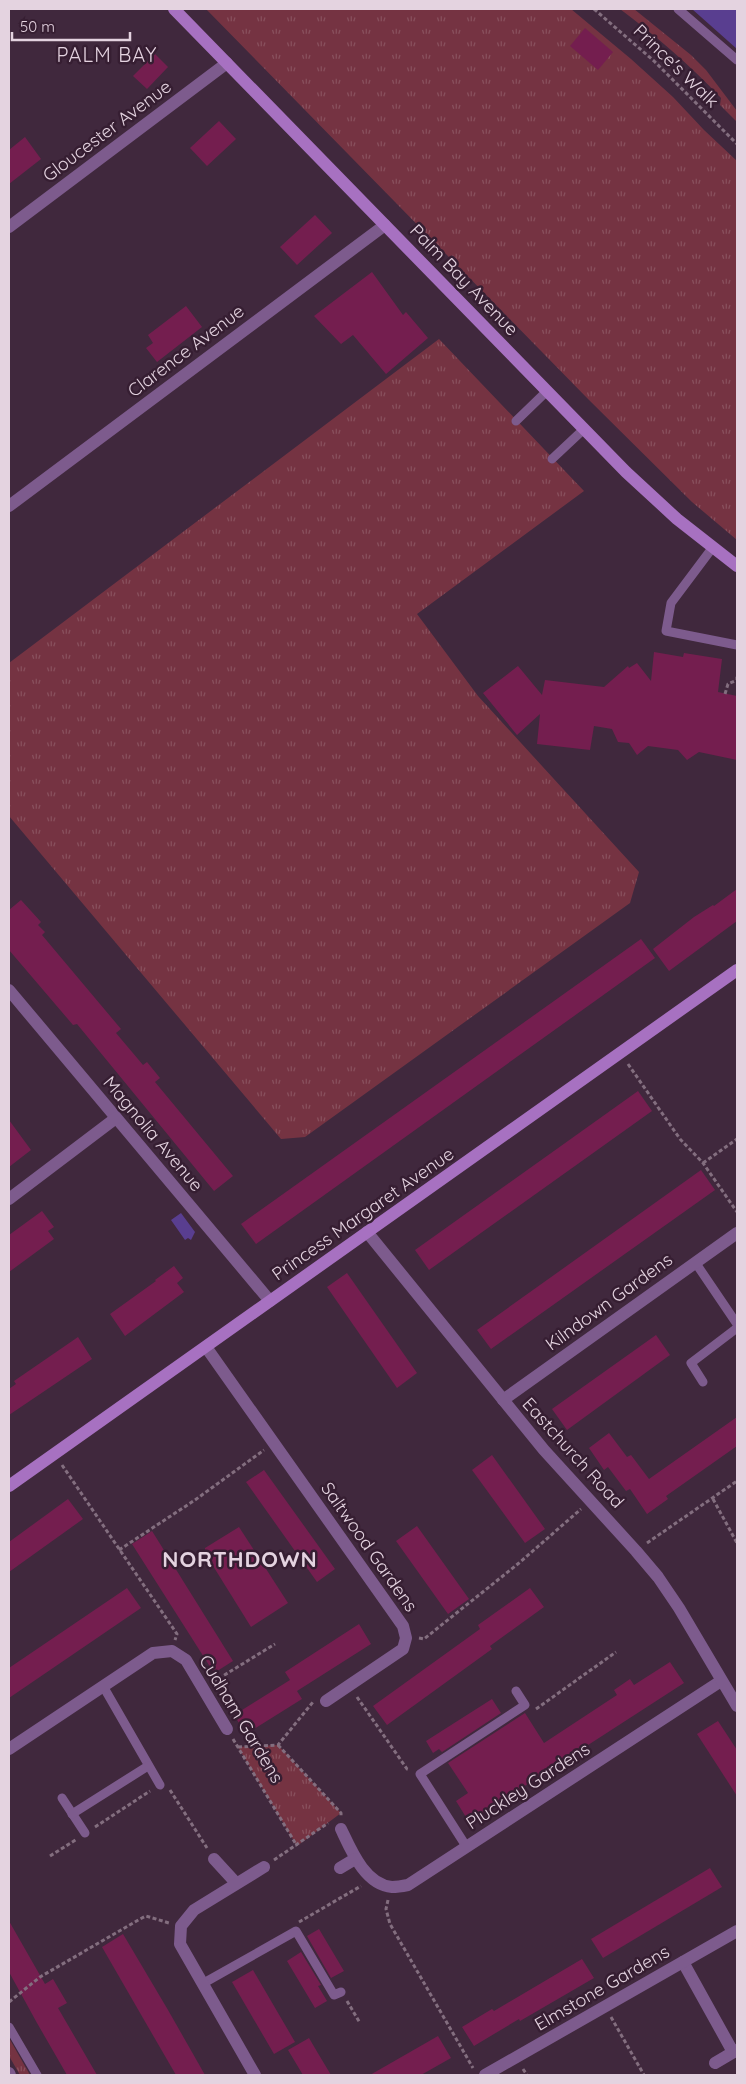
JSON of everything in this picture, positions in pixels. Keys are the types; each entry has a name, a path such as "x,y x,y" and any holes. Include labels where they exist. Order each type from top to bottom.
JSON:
{"main road":[{"name":"Palm Bay Avenue","path":"174,9 584,429 670,512 737,566"},
{"name":"Princess Margaret Avenue","path":"9,1486 737,970"}],"street":[{"name":"Gloucester Avenue","path":"9,227 227,63"},
{"name":"Clarence Avenue","path":"9,506 385,224"},
{"name":"Magnolia Avenue","path":"9,990 270,1301"},
{"path":"9,1199 116,1118"},
{"name":"Eastchurch Road","path":"367,1232 544,1450 591,1500 658,1577 679,1608 737,1706"},
{"name":"Kilndown Gardens","path":"503,1400 694,1262 737,1234"},
{"name":"Saltwood Gardens","path":"206,1347 364,1573 404,1626 406,1638 403,1649 326,1701"},
{"name":"Cudham Gardens","path":"9,1749 154,1653 172,1651 186,1660 227,1728"},
{"name":"Pluckley Gardens","path":"391,1887 408,1885 721,1681"},
{"path":"340,1829 355,1858 372,1879 391,1887"},
{"path":"340,1868 355,1858"},
{"path":"214,1859 236,1883"},
{"path":"255,2075 180,1944 181,1926 194,1910 264,1867"},
{"name":"Elmstone Gardens","path":"484,2075 737,1931"},
{"path":"682,1962 735,2051 715,2062"}],"lane":[{"path":"678,9 737,60"},
{"path":"516,421 547,391"},
{"path":"552,459 584,429"},
{"path":"713,547 671,603 666,631 737,645"},
{"path":"694,1262 737,1324"},
{"path":"703,1382 690,1363 737,1328"},
{"path":"103,1686 160,1785"},
{"path":"466,1846 420,1774 524,1705 516,1691"},
{"path":"72,1814 148,1766"},
{"path":"62,1798 85,1833"},
{"path":"202,1984 296,1931 334,1995 342,1992"},
{"path":"9,2027 36,2075"}],"path":[{"name":"Prince's Walk","path":"594,9 654,61 737,144"},
{"path":"725,694 728,684 736,680 737,676"},
{"path":"620,1054 680,1139 703,1164 737,1212"},
{"path":"703,1164 737,1139"},
{"path":"119,1550 195,1500 274,1443"},
{"path":"54,1454 177,1634 172,1651"},
{"path":"636,1551 737,1481"},
{"path":"712,1499 737,1543"},
{"path":"406,1638 424,1639 519,1563 591,1500"},
{"path":"202,1688 275,1644"},
{"path":"524,1705 534,1710 616,1652"},
{"path":"349,1686 407,1769 420,1774"},
{"path":"238,1747 278,1745 319,1694 326,1701"},
{"name":"Cudham Gardens","path":"227,1728 297,1846"},
{"path":"278,1745 341,1813 340,1829"},
{"path":"50,1856 165,1782 214,1859"},
{"path":"264,1867 297,1846 341,1813"},
{"path":"296,1931 297,1923 372,1879"},
{"path":"391,1887 386,1909 390,1924 477,2075"},
{"path":"9,2002 40,1977 146,1916 181,1926"},
{"path":"342,1992 360,2023"},
{"path":"604,2007 644,2075"}],"green space":[{"path":"206,9 571,9 673,97 737,161 737,540 692,502 588,399"},
{"path":"620,9 634,9 691,55 706,70 737,111 737,122 720,105 721,98 685,62"},
{"path":"439,339 584,491 417,614 478,696 639,872 630,903 305,1137 281,1139 9,816 9,663"},
{"path":"278,1745 341,1813 297,1846 238,1747"},
{"path":"9,2038 30,2075 20,2075 9,2056"}],"shaded area":[{"path":"692,9 737,9 737,49"},
{"path":"181,1213 195,1232 191,1240 188,1238 185,1240 171,1220"}],"building":[{"path":"585,28 613,52 598,70 570,46"},
{"path":"155,54 168,67 147,89 133,76"},
{"path":"219,121 236,139 207,166 190,148"},
{"path":"25,137 41,159 9,184 9,150"},
{"path":"315,215 332,233 297,265 280,247"},
{"path":"372,272 403,315 406,312 428,338 386,374 353,335 341,344 314,316"},
{"path":"186,306 202,327 157,362 146,348 153,343 148,335"},
{"path":"654,652 683,657 684,653 722,659 718,692 737,696 737,760 699,752 687,760 678,750 648,746 637,755 629,743 618,742 612,729 594,726 590,750 537,744 540,714 517,735 483,693 518,666 542,695 545,680 604,687 628,666 629,668 637,663 651,681"},
{"path":"737,889 737,921 669,971 653,949 694,917 714,906"},
{"path":"21,900 41,922 38,925 45,932 42,935 121,1029 116,1033 143,1065 147,1062 160,1078 155,1082 233,1176 214,1191 77,1024 73,1025 9,950 9,910"},
{"path":"641,939 655,958 256,1244 241,1224"},
{"path":"638,1091 652,1111 429,1270 415,1250"},
{"path":"9,1120 31,1150 9,1167"},
{"path":"701,1170 715,1190 491,1349 477,1330"},
{"path":"42,1211 54,1227 48,1231 54,1239 9,1272 9,1235"},
{"path":"174,1266 183,1278 177,1283 184,1292 125,1336 110,1314"},
{"path":"347,1273 417,1373 397,1388 327,1287"},
{"path":"656,1335 670,1355 567,1430 552,1409"},
{"path":"78,1337 92,1359 9,1415 9,1389 16,1384 14,1381"},
{"path":"737,1417 737,1446 666,1496 668,1499 647,1514 630,1489 626,1491 608,1467 604,1470 589,1448 609,1433 627,1457 631,1455 649,1479"},
{"path":"492,1455 545,1529 525,1543 472,1470"},
{"path":"264,1470 335,1569 317,1582 246,1482"},
{"path":"68,1499 83,1519 9,1572 9,1542"},
{"path":"417,1526 469,1599 448,1614 396,1541"},
{"path":"239,1527 288,1603 251,1627 205,1553 205,1548"},
{"path":"152,1531 233,1661 214,1673 132,1544"},
{"path":"127,1588 141,1608 9,1698 9,1668"},
{"path":"530,1588 544,1607 490,1646 492,1649 387,1725 373,1706 480,1629 478,1625"},
{"path":"359,1624 371,1644 297,1691 302,1699 246,1734 234,1715 290,1680 285,1672"},
{"path":"670,1662 684,1683 469,1822 456,1801 468,1793 448,1763 525,1713 544,1743 617,1695 614,1690 630,1679 634,1685"},
{"path":"492,1699 501,1713 442,1752 439,1749 433,1753 426,1741"},
{"path":"718,1721 737,1750 737,1796 697,1734"},
{"path":"710,1868 722,1887 603,1958 591,1939"},
{"path":"9,1921 45,1984 53,1979 67,2003 58,2008 97,2075 67,2075 37,2023 9,1972"},
{"path":"319,1929 344,1971 331,1978 307,1936"},
{"path":"123,1934 205,2075 176,2075 102,1947"},
{"path":"301,1952 321,1985 318,1986 327,2001 315,2008 287,1961"},
{"path":"582,1959 594,1978 474,2046 462,2027 492,2009 494,2011"},
{"path":"253,1970 295,2042 274,2054 232,1982"},
{"path":"438,2036 451,2058 421,2075 370,2075"},
{"path":"309,2038 331,2075 303,2075 288,2050"}],"district":[{"name":"PALM BAY","path":"107,55"},
{"name":"NORTHDOWN","path":"240,1559"}]}
